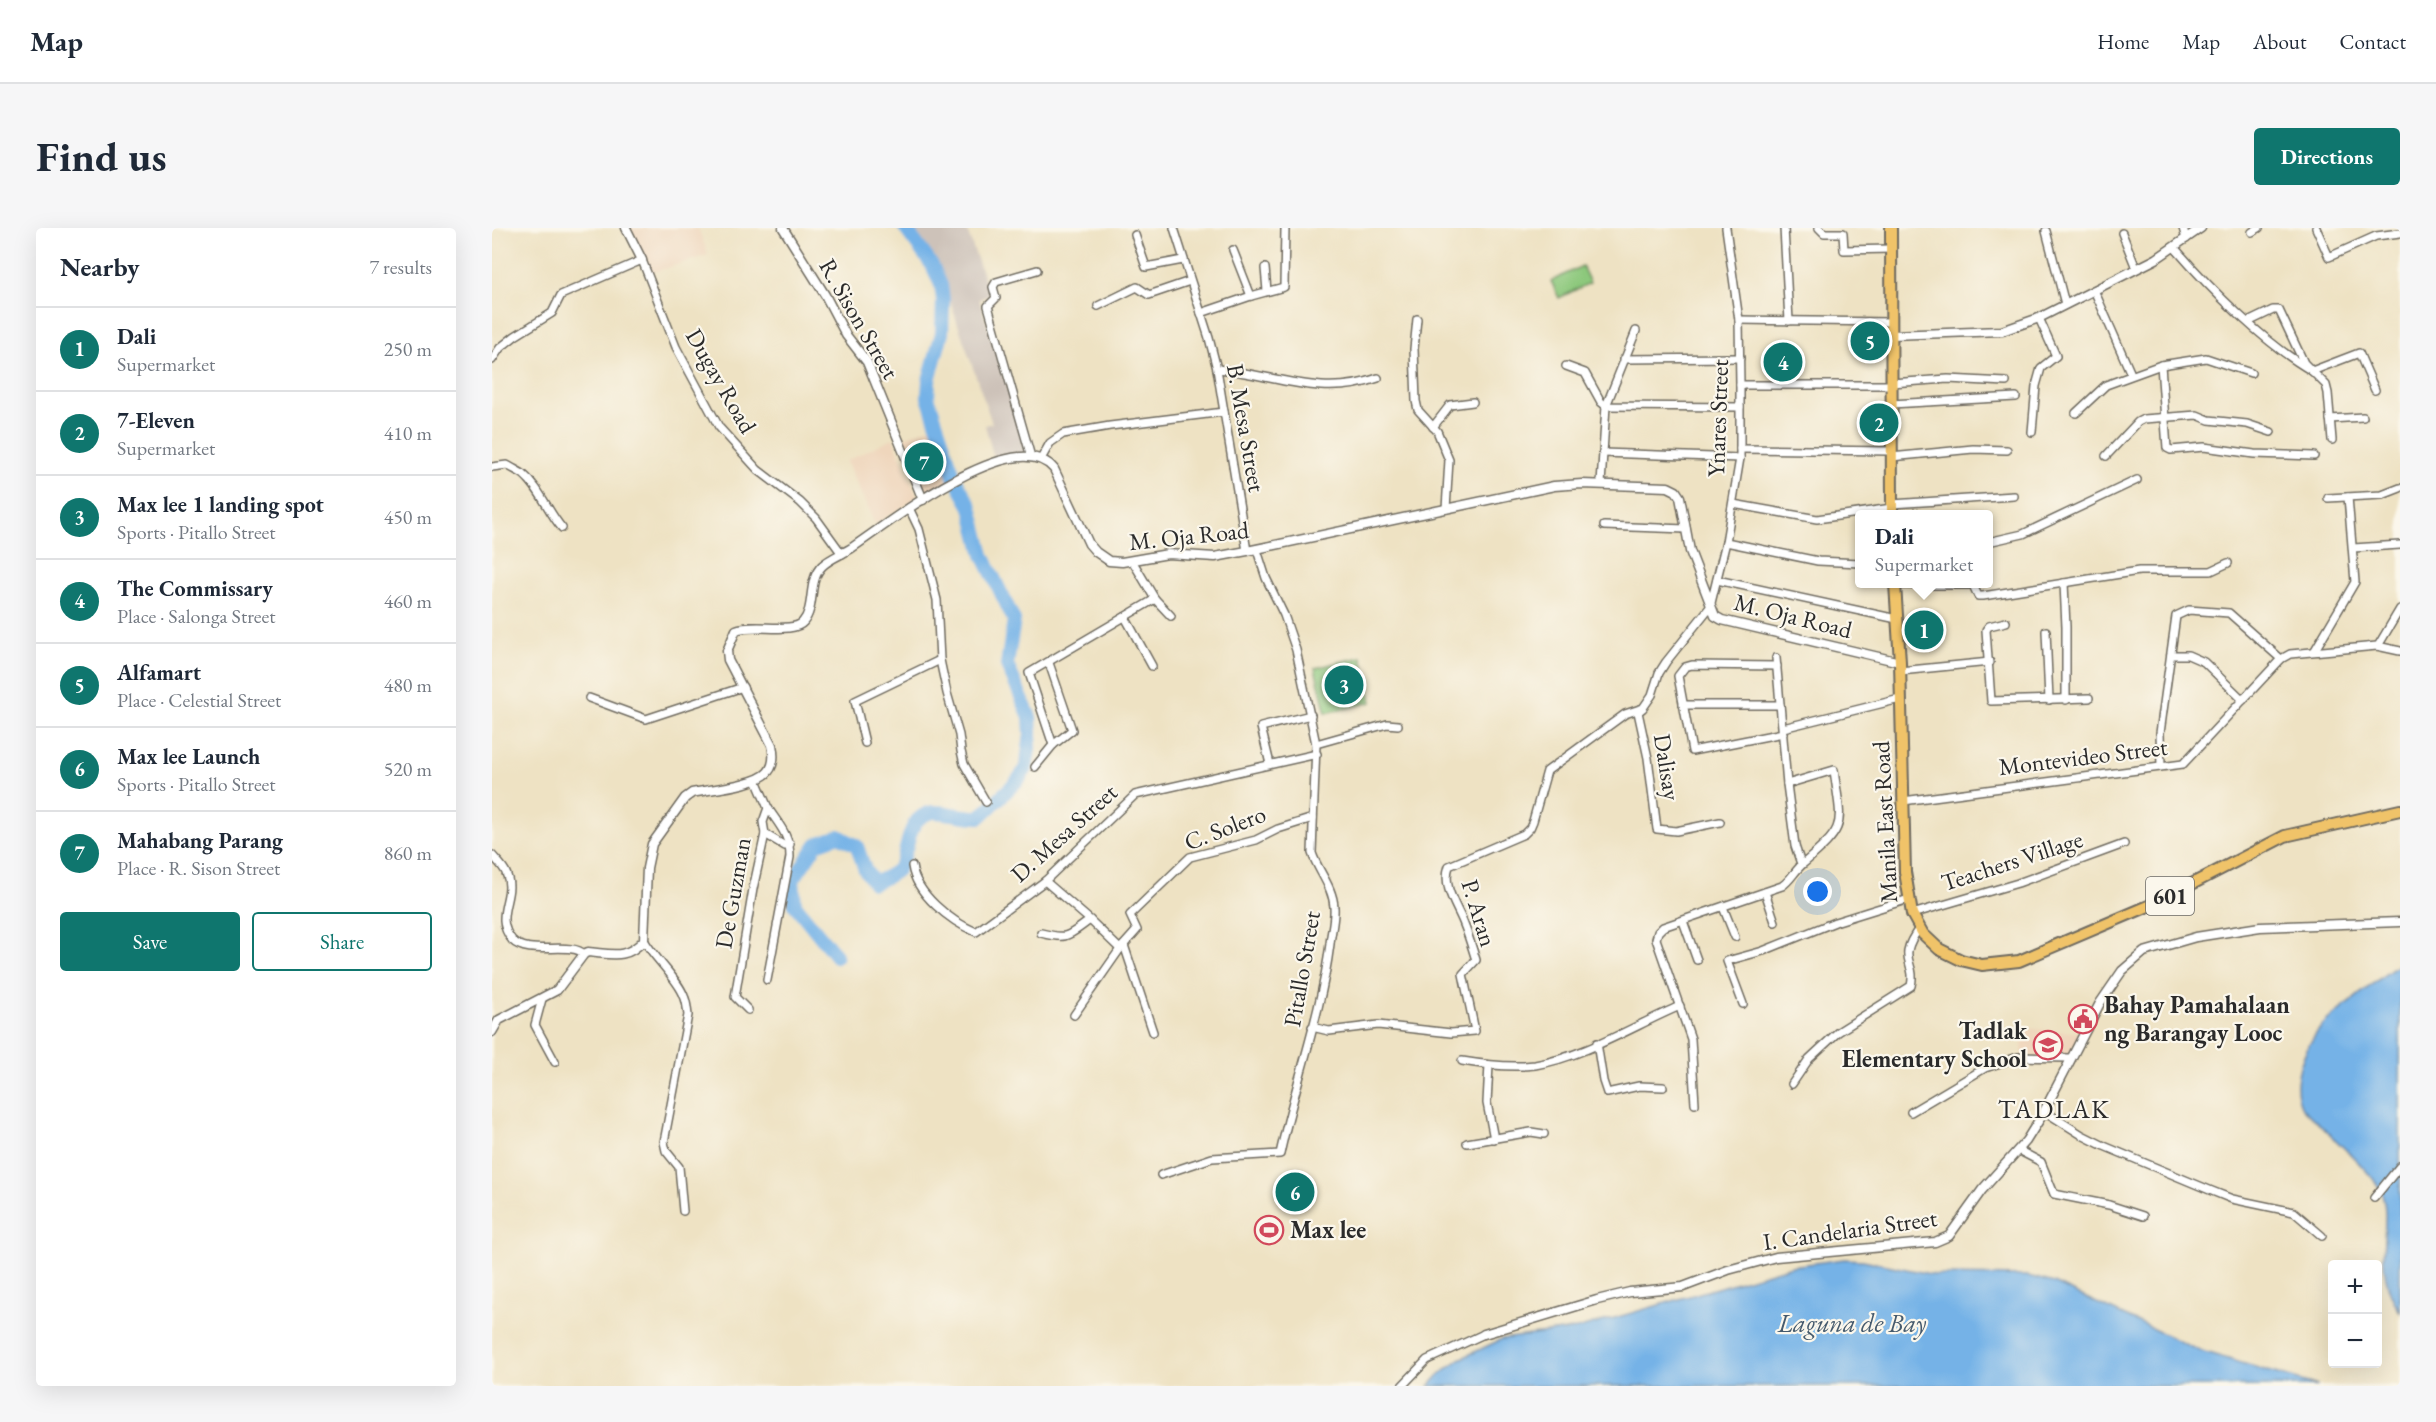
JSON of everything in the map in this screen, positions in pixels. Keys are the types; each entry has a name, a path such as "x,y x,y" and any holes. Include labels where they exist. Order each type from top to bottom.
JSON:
{"main road":[{"path":"1891,228 1892,509"},
{"name":"Manila East Road","path":"1895,588 1900,666 1905,872 1909,899 1912,914 1920,927 1939,949 1961,960 1982,965 2019,961 2151,905 2285,836 2400,810"}],"street":[{"name":"Dugay Road","path":"626,228 642,260 676,347 719,427 758,470 800,502 816,518 842,554"},
{"name":"R. Sison Street","path":"783,228 825,295 846,335 867,362 922,500"},
{"name":"B. Mesa Street","path":"1174,228 1217,369 1247,551"},
{"path":"1201,313 1267,291 1284,288 1285,228"},
{"name":"Ynares Street","path":"1710,607 1726,542 1740,458 1739,320 1726,228"},
{"path":"1784,228 1790,321"},
{"path":"1819,228 1824,233 1838,231 1844,250 1891,249"},
{"path":"2183,228 2186,238"},
{"path":"1891,335 2002,331 2038,318 2094,290 2174,248 2201,228"},
{"path":"2316,228 2329,257 2376,236 2400,233"},
{"path":"2373,228 2376,236"},
{"path":"2046,231 2066,304"},
{"path":"2122,233 2136,268"},
{"path":"1135,235 1146,267 1183,260"},
{"path":"2174,248 2196,273 2248,322 2283,352 2312,371"},
{"path":"1233,250 1251,296"},
{"path":"492,360 501,348 520,331 552,313 561,295 642,260"},
{"path":"1265,268 1267,291"},
{"path":"1031,457 988,306 996,298 993,287 996,282 1038,270"},
{"path":"1098,306 1137,287 1149,296 1190,281"},
{"path":"2094,290 2131,374"},
{"path":"2248,322 2273,310 2279,310 2304,363 2326,385 2332,440"},
{"path":"2032,432 2036,386 2041,368 2056,356 2038,318"},
{"path":"1418,319 1414,349 1416,401 1421,415 1433,427 1449,460 1446,509"},
{"path":"1739,320 1891,322"},
{"path":"1601,484 1606,405 1636,331"},
{"path":"2312,371 2359,352 2375,390"},
{"path":"1624,359 1740,358"},
{"path":"2076,413 2106,386 2131,374 2161,365 2206,358 2251,373"},
{"path":"2161,365 2167,448 2171,450 2198,447 2254,454 2314,456"},
{"path":"1566,366 1585,373 1601,402 1606,405 1740,408"},
{"path":"1217,369 1316,387 1338,388 1360,385 1378,378"},
{"path":"1740,385 1891,384 1948,379 2006,382"},
{"path":"1891,404 2016,397"},
{"path":"1433,427 1450,405 1473,402"},
{"path":"683,1211 679,1167 666,1151 664,1142 688,1015 685,997 680,988 654,957 644,940 649,855 652,843 685,798 692,793 756,780 769,771 774,757 767,731 728,660 727,651 736,630 746,626 790,628 803,622 809,610 817,572 823,565 909,508 984,465 1031,457 1041,459 1050,443 1063,434 1224,412"},
{"path":"2106,456 2138,422 2165,417 2197,415 2209,420 2247,424 2271,432"},
{"path":"2330,419 2363,417"},
{"path":"1740,449 1891,454 1973,449 2007,450"},
{"path":"1603,453 1740,458"},
{"name":"M. Oja Road","path":"1041,459 1048,462 1054,470 1083,534 1096,552 1109,561 1133,562 1168,554 1215,556 1257,550 1554,486 1601,484 1663,486 1676,491 1683,506 1690,551 1715,616 1722,620 1900,666"},
{"path":"492,467 507,465 516,472 522,473 536,489 562,528"},
{"path":"1993,541 2023,534 2138,480"},
{"path":"2328,498 2382,495 2400,488"},
{"path":"1892,509 2014,496"},
{"path":"2315,650 2355,582 2348,497"},
{"path":"1732,504 1817,519 1855,514"},
{"path":"909,508 919,529 937,600 940,660 964,764 986,802"},
{"path":"1604,526 1686,529"},
{"path":"1726,542 1818,561 1855,563"},
{"path":"2353,548 2400,545"},
{"name":"Pitallo Street","path":"1161,1174 1212,1158 1280,1154 1291,1100 1327,969 1334,908 1331,891 1311,853 1316,744 1293,641 1257,550"},
{"path":"1133,562 1155,599 1171,616"},
{"path":"1975,588 1978,596 1983,596 2139,571 2211,570 2228,563"},
{"path":"1717,580 1897,618"},
{"path":"2064,583 2067,627 2066,700"},
{"path":"1053,745 1029,673 1155,599"},
{"path":"1641,710 1652,695 1656,679 1666,662 1710,607"},
{"path":"2378,646 2400,609"},
{"path":"2161,766 2160,733 2176,616 2179,613 2189,610 2229,613 2281,659 2290,654 2315,650 2378,646 2400,651"},
{"path":"1125,617 1152,666"},
{"path":"2006,622 1989,626 1986,630 1991,701 2089,698"},
{"path":"2046,631 2049,700"},
{"path":"2171,655 2188,655 2204,662 2243,700"},
{"path":"1776,657 1786,784 1795,846 1801,864"},
{"name":"Montevideo Street","path":"1903,801 2184,764 2281,659"},
{"path":"865,743 855,701 940,660"},
{"path":"1035,767 1053,745 1072,730 1049,663"},
{"path":"1900,666 1990,663"},
{"path":"1777,666 1692,665 1685,667 1678,676 1692,751 1783,731 1900,699"},
{"path":"589,698 646,719 744,687"},
{"path":"1683,705 1780,705"},
{"name":"Dalisay","path":"1641,710 1657,829 1676,831 1720,822"},
{"name":"P. Aran","path":"1312,1027 1329,1031 1378,1025 1451,1033 1475,1031 1463,974 1476,960 1450,893 1447,872 1449,866 1524,834 1533,821 1546,771 1625,714 1641,710"},
{"path":"1270,764 1261,727 1311,715"},
{"path":"1316,744 1387,724 1398,725"},
{"name":"D. Mesa Street","path":"912,866 913,875 932,901 966,928 976,932 1045,881 1135,795 1317,754"},
{"path":"1695,1104 1691,1039 1656,939 1663,927 1782,886 1791,880 1801,864 1821,849 1837,831 1840,821 1834,770 1786,784"},
{"name":"De Guzman","path":"748,1010 735,998 753,889 765,834 763,822 768,808 756,780"},
{"path":"767,980 790,857 790,844 785,830 768,808"},
{"name":"C. Solero","path":"1122,947 1137,930 1130,915 1190,857 1256,840 1278,829 1313,818"},
{"path":"765,834 785,846 790,844"},
{"name":"Teachers Village","path":"1912,914 2018,883 2124,844"},
{"path":"492,855 507,873 507,892 501,916 502,926 511,939 518,945 552,950 577,949 584,954"},
{"path":"1045,881 1122,947 1152,1032"},
{"path":"1766,892 1775,922"},
{"path":"1743,1004 1727,961 1762,951 1826,924 1909,899"},
{"path":"1723,907 1735,937"},
{"path":"1041,933 1060,938 1067,937 1090,920"},
{"path":"1683,921 1697,960"},
{"name":"I. Candelaria Street","path":"1484,1334 1630,1292 1683,1287 1728,1270 1776,1257 1935,1242 1949,1236 1982,1190 2018,1150 2044,1111 2100,1002 2122,971 2144,952 2196,937 2260,927 2400,922"},
{"path":"1792,1084 1809,1059 1838,1032 1911,986 1912,979 1906,955 1911,939 1920,927"},
{"path":"492,1032 498,1020 557,990 584,954 588,952 627,954 644,940"},
{"path":"1074,1015 1122,947"},
{"path":"542,999 535,1025 555,1062"},
{"path":"1462,1061 1489,1065 1537,1064 1570,1054 1680,1006"},
{"path":"1597,1043 1607,1094 1639,1086 1663,1087"},
{"path":"1911,1112 1985,1068 2018,1057 2070,1058"},
{"path":"1489,1065 1487,1103 1494,1139"},
{"path":"2044,1111 2104,1146 2212,1191 2232,1199 2294,1212 2322,1236"},
{"path":"1467,1143 1532,1132 1544,1134"},
{"path":"2018,1150 2041,1162 2054,1194 2109,1205 2143,1216"},
{"path":"2374,1198 2400,1166"},
{"path":"1402,1386 1427,1360 1484,1334"}],"shaded area":[{"path":"629,228 698,228 708,255 651,273"},
{"path":"924,228 966,228 990,295 979,299 1028,453 994,458 985,425 992,423 940,272 914,231"},
{"path":"933,426 951,481 923,492 902,438"},
{"path":"893,438 918,498 875,524 846,461"},
{"name":"Tadlak Elementary School","path":"2023,1028 2082,1033 2067,1057 2022,1056"}],"green space":[{"path":"1582,266 1590,283 1559,298 1551,281"},
{"path":"1362,657 1372,702 1326,713 1315,668"}],"water":[{"path":"2400,964 2400,1312 2389,1289 2385,1270 2383,1255 2385,1209 2381,1191 2368,1172 2302,1108 2297,1088 2304,1055 2321,1027"},
{"name":"Laguna de Bay","path":"1844,1259 1863,1260 1935,1275 2028,1276 2054,1283 2198,1350 2318,1386 1429,1386 1440,1374 1460,1359 1502,1339 1577,1329 1792,1266"}],"waterway":[{"path":"905,228 932,265 941,285 942,333 929,380 928,397 955,479"},
{"path":"836,956 795,905 793,880 817,844 839,836 857,846 865,870 874,883 898,869 917,820 933,812 980,817 1017,781 1026,769 1031,734 1030,717 1007,665 1014,620 983,555 971,507 957,482"}],"place":[{"name":"Alfamart","path":"1870,341"},
{"name":"The Commissary","path":"1783,362"},
{"name":"7-Eleven","path":"1879,423"},
{"name":"Mahabang Parang","path":"924,462"},
{"name":"Dali","path":"1924,630"},
{"name":"Max lee 1 landing spot","path":"1344,685"},
{"name":"Bahay Pamahalaan ng Barangay Looc","path":"2083,1019"},
{"name":"Tadlak Elementary School","path":"2048,1045"},
{"name":"Max lee Launch","path":"1295,1192"},
{"name":"Max lee","path":"1269,1230"}],"district":[{"name":"TADLAK","path":"2054,1109"}]}
